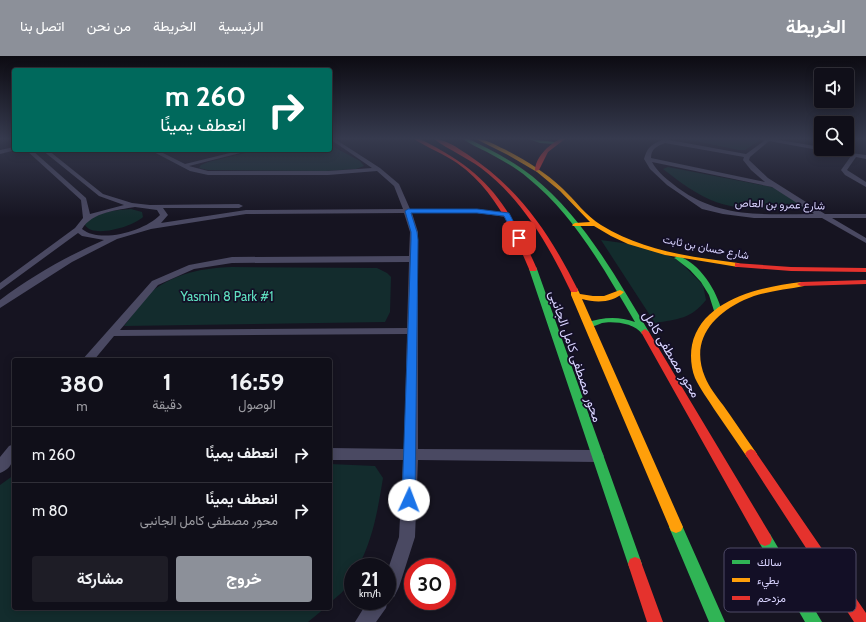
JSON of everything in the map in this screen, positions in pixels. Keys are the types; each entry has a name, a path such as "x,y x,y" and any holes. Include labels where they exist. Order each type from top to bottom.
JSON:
{"street":[{"path":"46,165 84,199 87,218"},
{"path":"64,165 101,195 135,205 407,209 477,211 506,215"},
{"path":"372,165 397,185 407,209 414,232 411,454 407,537 396,572"},
{"name":"محور مصطفى كامل الجانبى","path":"463,165 486,184 493,204 506,215 532,267 655,622"},
{"path":"480,165 504,183 524,206 555,251 589,325 717,622"},
{"name":"محور مصطفى كامل","path":"512,165 535,181 584,236 643,329 771,548"},
{"path":"528,165 537,170 563,192 596,224"},
{"path":"537,170 539,165"},
{"name":"شارع عمرو بن العاص","path":"652,165 657,173 676,190 694,202 707,208 748,215 866,216"},
{"path":"677,165 777,187"},
{"path":"750,165 777,187 866,241"},
{"path":"847,165 844,170 847,174 866,185"},
{"path":"183,166 199,172 217,173 328,173 378,169"},
{"path":"486,184 504,183"},
{"path":"0,305 23,287 61,263 123,235 149,227 246,212 407,209 493,204"},
{"path":"0,287 78,229 87,218 109,210 135,205"},
{"path":"149,227 157,223 164,215 163,211 153,206"},
{"path":"575,226 596,224"},
{"name":"شارع حسان بن ثابت","path":"596,224 627,241 671,254 747,267 866,270"},
{"path":"78,229 80,233 92,236 123,235"},
{"path":"671,254 700,274 710,286 716,299 718,312"},
{"path":"90,358 155,283 192,267 232,260 414,259"},
{"path":"814,548 700,377 694,359 694,344 698,332 718,312 739,298 755,292 776,286 813,283 866,282"},
{"path":"575,295 602,300 610,298 620,292"},
{"path":"589,325 595,321 614,319 634,324 643,329"},
{"path":"111,333 412,331"},
{"path":"0,466 12,453"},
{"path":"332,454 597,456"},
{"path":"365,622 373,610"},
{"path":"856,611 863,622"},
{"name":"محور مصطفى كامل","path":"808,612 814,622"}],"green space":[{"path":"201,165 364,166 356,169 325,171 208,170 199,168"},
{"path":"668,167 782,190 809,208 796,210 757,209 727,205 702,196 690,189 663,169"},
{"path":"131,209 142,212 143,217 138,221 114,230 96,231 89,229 85,225 93,217 99,214"},
{"path":"601,240 637,245 677,259 703,285 706,300 689,315 655,323"},
{"name":"Yasmin 8 Park #1","path":"232,267 377,268 387,273 391,277 390,312 385,322 124,326 151,292 170,280 200,270"},
{"path":"332,464 375,466 383,478 374,524 368,546 362,558 344,558 344,590 332,601"},
{"path":"12,476 12,610 323,610 308,622 0,622 0,485"}],"traffic: fast":[{"path":"512,165 531,178 565,211 608,270 645,332"},
{"path":"678,258 704,281 713,295 718,312"},
{"path":"533,269 635,564"},
{"path":"589,325 596,322 616,320 630,323 643,329"},
{"path":"676,527 717,622"},
{"path":"765,539 770,548"},
{"path":"808,612 814,622"}],"traffic: slow":[{"path":"530,165 561,190 592,222 614,235 630,242 665,253 738,265"},
{"path":"575,225 596,224"},
{"path":"751,454 700,379 695,354 698,336 709,320 723,308 742,298 762,291 801,284"},
{"path":"574,290 676,527"},
{"path":"575,295 587,298 604,299 620,292"}],"traffic: jam":[{"path":"463,165 476,175 502,206 523,245 533,269"},
{"path":"481,165 502,183 535,221 549,242 574,290"},
{"path":"537,170 539,165"},
{"path":"738,265 791,269 866,270"},
{"path":"801,284 866,282"},
{"path":"645,332 765,539"},
{"path":"751,454 814,548"},
{"path":"635,564 655,622"},
{"path":"856,612 863,622"}],"route":[{"path":"409,500 414,232 408,211 495,212 506,215 519,238"}]}
